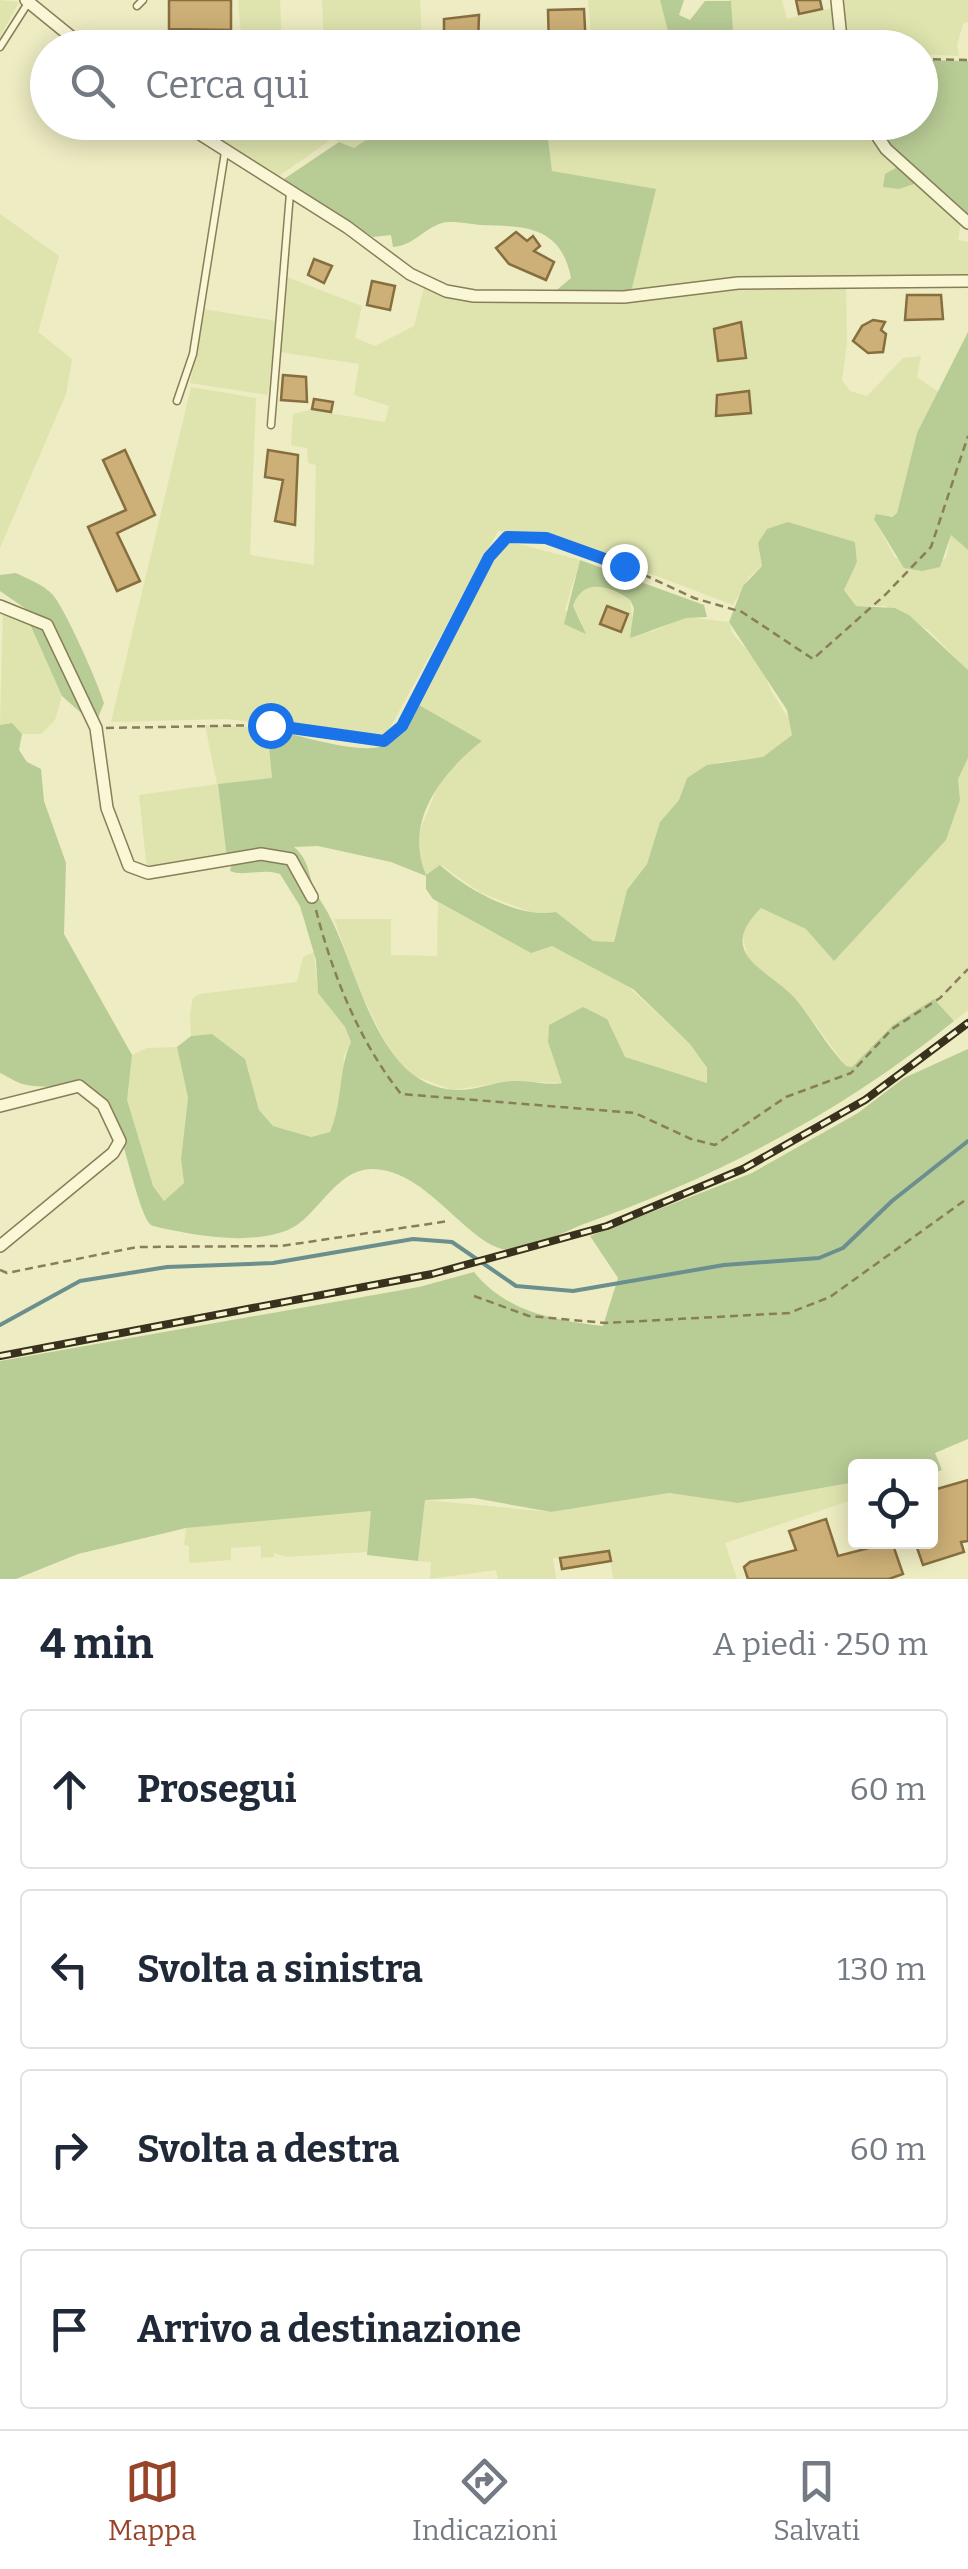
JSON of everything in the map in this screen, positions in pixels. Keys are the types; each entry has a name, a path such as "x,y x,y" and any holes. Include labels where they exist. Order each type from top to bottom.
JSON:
{"street":[{"path":"837,0 840,30"},
{"path":"27,1 62,30"},
{"path":"207,140 347,227 410,274 446,291 474,296 624,297 768,282 968,282"},
{"path":"880,140 968,224"},
{"path":"0,606 47,624 96,728 107,808 129,866 148,873 260,854 291,859 312,897"},
{"path":"0,1106 79,1086 103,1105 120,1141 113,1153 0,1246"}],"lane":[{"path":"0,47 27,1"},
{"path":"177,400 193,354 225,152"},
{"path":"271,424 290,194"}],"path":[{"path":"938,60 968,60"},
{"path":"96,728 270,725 384,741 402,726 489,557 507,537 546,538 624,566 694,598 742,612 813,659 885,596 931,546 968,436"},
{"path":"312,897 325,947 370,1055 401,1094 461,1102 635,1113 691,1139 716,1144 786,1097 851,1073 892,1029 940,998 968,969"},
{"path":"474,1296 498,1308 529,1316 605,1323 788,1313 830,1297 968,1198"},
{"path":"0,1270 8,1273 137,1246 281,1246 449,1221"}],"green space":[{"path":"0,0 19,2 0,37"},
{"path":"238,0 280,0 281,30 241,30"},
{"path":"322,0 420,0 421,30 323,30"},
{"path":"588,0 660,0 668,30 591,30"},
{"path":"660,0 684,0 679,15 690,20 705,1 731,1 733,30 668,30"},
{"path":"729,0 782,0 787,19 836,7 838,30 732,30"},
{"path":"840,0 968,0 968,22 963,24 957,45 959,56 938,55 938,30 844,30"},
{"path":"938,60 968,61 968,219 884,140 938,140"},
{"path":"220,140 331,140 276,178"},
{"path":"334,140 366,140 354,148"},
{"path":"366,140 548,140 552,171 656,189 631,292 552,294 571,278 559,248 539,232 512,226 446,222 393,247 391,235 373,237 281,181 339,142 354,148"},
{"path":"548,140 883,140 961,223 958,240 968,242 968,278 631,292 552,171"},
{"path":"901,165 920,182 899,189 883,187 885,174"},
{"path":"0,214 59,256 38,332 72,359 66,394 0,548"},
{"path":"284,276 362,306 355,338 375,346 414,326 425,284 488,301 846,284 847,343 842,380 850,391 867,396 903,358 921,356 917,377 940,393 917,433 897,513 878,525 895,558 946,559 951,534 968,550 968,670 928,630 885,606 856,606 844,590 857,562 855,542 788,522 758,543 762,566 749,577 733,605 551,536 498,531 385,737 226,719 111,722 191,387 256,398 250,555 314,565 316,465 308,463 307,448 291,445 293,414 310,410 385,422 389,406 354,395 359,364 280,352"},
{"path":"204,309 276,321 268,395 190,383"},
{"path":"968,332 968,550 951,535 940,567 922,571 904,568 874,519 876,514 892,517 897,513 917,433"},
{"path":"788,522 855,542 857,562 844,590 856,606 895,608 909,615 968,670 968,758 958,779 960,800 946,840 834,961 806,929 761,908 747,925 743,939 752,962 799,1003 846,1066 852,1067 893,1025 934,999 954,1021 912,1054 824,1112 731,1162 540,1243 513,1250 481,1239 413,1182 372,1169 347,1177 298,1224 272,1235 220,1237 153,1226 142,1209 115,1119 102,1098 83,1088 24,1084 0,1073 0,725 12,723 22,734 19,750 27,762 41,769 44,801 66,863 64,934 132,1055 127,1100 153,1186 164,1201 184,1183 181,1159 188,1098 177,1047 191,1036 212,1034 245,1059 259,1110 273,1126 311,1137 330,1132 337,1109 351,1042 345,1027 318,993 316,960 300,906 280,874 230,871 233,858 227,858 218,784 272,778 267,728 342,746 372,748 395,739 419,705 482,741 453,768 430,800 419,836 426,875 440,865 495,901 526,911 556,912 593,941 614,942 627,890 647,864 660,822 679,800 687,778 707,765 763,757 792,735 787,710 729,622 743,586 762,566 758,543 767,529","holes":["318,846 391,862 426,876 426,889 433,899 531,953 552,946 633,989 690,1044 707,1068 707,1083 625,1057 607,1019 583,1007 549,1025 548,1042 562,1083 508,1081 455,1090 426,1083 404,1066 385,1042 334,924 294,847"]},
{"path":"511,542 580,560 565,610 583,625 573,606 577,594 587,587 602,586 630,600 633,622 651,632 686,617 729,622 733,634 763,668 771,691 793,725 792,735 763,757 721,762 687,778 679,800 660,822 647,864 627,890 614,942 593,941 556,912 538,915 481,893 441,865 426,876 419,860 418,836 440,780 481,741 419,705 493,558"},
{"path":"580,560 704,605 707,617 686,618 630,638 634,608 630,600 606,588 590,588 583,591 573,606 586,634 564,624"},
{"path":"16,573 48,590 64,613 104,703 97,720 89,720 62,696 29,622 29,611 0,591 0,575"},
{"path":"3,611 29,622 62,696 55,720 41,734 22,734 12,723 0,725"},
{"path":"205,725 267,728 272,778 227,858 147,870 139,795 217,784"},
{"path":"968,758 968,1010 954,1021 933,1000 893,1025 852,1067 846,1066 797,1000 749,962 743,938 745,924 761,908 806,928 833,960 946,840 960,800 958,779"},
{"path":"438,902 492,932 542,948 552,946 618,977 690,1044 707,1069 707,1084 624,1057 549,1025 548,1042 563,1083 514,1081 452,1090 415,1076 392,1056 361,993 334,919 391,919 391,955 437,956"},
{"path":"314,952 318,993 345,1027 351,1042 344,1056 341,1108 330,1132 310,1137 273,1126 259,1110 245,1059 212,1034 191,1036 190,1013 193,998 200,994 297,982 303,957"},
{"path":"177,1047 188,1098 181,1159 184,1183 164,1201 153,1186 126,1100 132,1055 147,1048"},
{"path":"968,1049 968,1439 935,1453 937,1459 848,1459 848,1483 738,1503 669,1493 551,1512 474,1498 425,1500 418,1561 367,1555 371,1511 186,1528 78,1554 16,1579 0,1579 0,1361 419,1287 474,1272 501,1296 532,1312 603,1326 618,1278 590,1236 752,1173 858,1113 904,1078"},
{"path":"848,1483 848,1501 725,1543 737,1579 613,1579 609,1550 553,1558 556,1579 498,1579 496,1570 430,1579 431,1562 418,1561 425,1500 551,1512 669,1493 738,1503"},
{"path":"372,1510 367,1552 286,1557 274,1553 274,1557 261,1558 261,1546 231,1548 231,1560 189,1563 189,1546 184,1545 186,1528"}],"building":[{"path":"169,0 231,0 231,30 169,29"},
{"path":"796,0 820,0 822,9 799,14"},
{"path":"584,9 585,30 549,30 548,10"},
{"path":"479,15 478,30 444,30 444,19"},
{"path":"516,232 527,241 533,236 540,246 534,251 554,262 546,280 509,264 496,248"},
{"path":"314,259 332,266 324,283 308,275"},
{"path":"372,281 395,286 390,310 367,305"},
{"path":"907,295 941,295 943,319 905,320"},
{"path":"873,320 885,322 881,330 886,334 883,352 868,353 853,341 862,326"},
{"path":"741,322 746,358 718,361 714,329"},
{"path":"283,375 306,377 307,402 281,400"},
{"path":"749,391 751,413 716,416 717,395"},
{"path":"314,399 333,402 331,412 312,409"},
{"path":"125,450 155,515 117,533 140,581 117,591 88,527 126,510 103,460"},
{"path":"268,450 298,455 295,525 275,521 283,480 265,477"},
{"path":"607,606 628,614 621,632 600,624"},
{"path":"968,1480 968,1541 961,1542 964,1552 923,1565 917,1549 938,1549 938,1489"},
{"path":"826,1519 838,1556 865,1549 894,1549 903,1574 889,1579 748,1579 744,1567 750,1562 796,1550 789,1531"},
{"path":"609,1551 611,1561 562,1569 560,1558"}],"waterway":[{"path":"0,1325 80,1281 167,1267 273,1263 413,1239 452,1242 516,1286 573,1291 724,1265 819,1258 843,1248 892,1201 968,1141"}],"railway":[{"path":"0,1356 432,1274 607,1226 743,1169 865,1100 968,1023"}],"route":[{"path":"270,725 354,740 384,741 402,726 489,557 507,537 546,538 624,566"}]}
